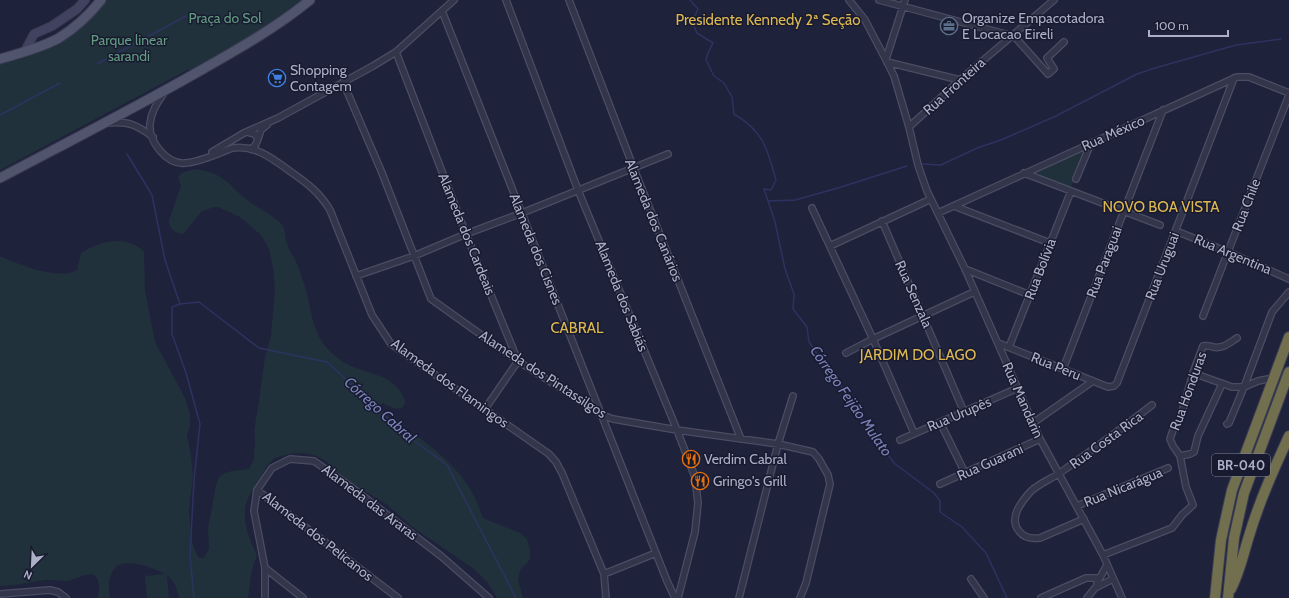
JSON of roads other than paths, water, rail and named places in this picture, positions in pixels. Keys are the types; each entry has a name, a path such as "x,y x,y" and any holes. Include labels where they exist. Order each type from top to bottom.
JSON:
{"highway":[{"name":"BR-040","path":"1215,598 1221,540 1232,490 1289,337"},
{"name":"BR-040","path":"1228,597 1234,538 1244,493 1289,372"},
{"path":"1228,597 1238,574 1248,537 1266,487 1289,436"}],"main road":[{"path":"0,59 37,48 59,38 77,24 101,0"},
{"path":"0,178 124,113 271,30 310,0"}],"street":[{"path":"25,51 34,34 52,26 77,9 85,0"},
{"path":"166,90 154,108 150,126 153,137 164,157 174,162 184,164 233,148 248,148 255,146 263,128 278,118 396,52 454,0"},
{"name":"Alameda dos Sabiás","path":"506,0 578,190 677,430 694,477 698,502 695,532 677,598"},
{"name":"Alameda dos Canários","path":"569,0 741,439"},
{"name":"Rua Mandarin","path":"849,0 865,20 894,76 909,127 918,165 931,200 965,269 1040,439 1103,555 1122,598"},
{"path":"880,0 1013,35 1048,74 1054,69 1047,58 1064,42"},
{"path":"905,0 887,61 960,80"},
{"name":"Rua Fronteira","path":"909,127 960,80 1054,0"},
{"name":"Alameda dos Cisnes","path":"442,11 667,581 677,598"},
{"name":"Alameda dos Cardeais","path":"396,52 466,234 518,361"},
{"name":"Rua México","path":"938,213 1234,78 1240,76 1249,77 1289,94"},
{"name":"Rua Uruguai","path":"1114,386 1119,377 1176,231 1234,78"},
{"name":"Alameda dos Pintassilgos","path":"343,82 382,173 431,299 518,361 602,415 613,420 778,444 813,452 819,459 828,475 830,484 806,583 800,598"},
{"name":"Rua Chile","path":"1203,316 1289,94"},
{"name":"Rua Paraguai","path":"1063,369 1163,110"},
{"path":"200,159 244,133 278,118"},
{"path":"102,124 119,122 129,123 141,128 153,137"},
{"path":"244,133 252,132 255,134 257,140"},
{"path":"244,133 240,142 248,148"},
{"name":"Alameda dos Flamingos","path":"257,140 268,155"},
{"path":"1076,179 1091,143"},
{"name":"Alameda dos Flamingos","path":"248,148 268,155 310,186 325,201 372,315 391,344 549,454 556,462 604,574 606,598"},
{"path":"356,276 414,256 466,234 634,169 668,154"},
{"path":"1024,173 1160,225"},
{"name":"Rua Bolívia","path":"1009,347 1071,191"},
{"path":"830,246 931,200"},
{"path":"954,206 1050,242"},
{"path":"812,208 873,339 914,433"},
{"name":"Rua Senzala","path":"882,221 964,412"},
{"name":"Rua Argentina","path":"1176,231 1289,279"},
{"path":"965,269 1030,295"},
{"path":"846,353 974,292"},
{"path":"1227,424 1229,423 1244,387 1272,312 1289,292"},
{"name":"Rua Honduras","path":"1103,555 1172,528 1182,515 1192,507 1193,504 1186,487 1180,456 1172,446 1170,439 1173,430 1180,419 1193,373 1204,345 1215,347 1225,346 1237,338"},
{"name":"Rua Peru","path":"998,343 1093,382 1108,387 1114,386"},
{"path":"485,409 518,361"},
{"path":"1193,373 1222,384 1244,387 1273,378"},
{"path":"1033,424 1093,382"},
{"path":"1180,456 1190,454 1194,450 1198,436 1222,384"},
{"name":"Rua Urupês","path":"900,440 1018,388"},
{"path":"739,598 778,444 793,396"},
{"name":"Rua Costa Rica","path":"1084,519 1040,538 1034,539 1022,535 1017,530 1015,524 1016,513 1024,499 1039,484 1059,474 1113,436 1152,405"},
{"path":"940,422 965,473"},
{"name":"Rua Guarani","path":"940,484 1040,439"},
{"name":"Alameda das Araras","path":"265,598 265,568 254,511 257,490 272,468 290,459 314,461 442,556 489,598"},
{"name":"Rua Nicarágua","path":"1077,506 1168,468"},
{"name":"Alameda dos Pelicanos","path":"257,490 398,598"},
{"path":"604,574 656,553"},
{"path":"1097,587 1096,583 1107,565"},
{"path":"265,568 303,598"},
{"path":"1041,598 1086,578 1100,578"},
{"path":"971,579 984,598"},
{"path":"1087,598 1097,587 1113,579"},
{"path":"0,594 50,590 58,592 66,598"}],"waterway":[{"name":"Córrego Feijão Mulato","path":"690,0 698,9 692,22 697,33 713,43 706,60 714,76 724,83 732,97 734,114 752,127 758,134 767,150 776,180 771,190 764,189 775,222 785,269 794,294 793,309 807,327 809,342 834,379 846,391 861,418 894,463 934,493 940,501 940,512 962,527 986,553 1007,598"},
{"path":"97,64 186,16"},
{"path":"922,164 941,165 977,148 1001,140 1056,116 1137,74 1236,45 1281,39"},
{"path":"0,115 60,83"},
{"name":"Córrego Cabral","path":"127,154 152,195 165,260 180,304 172,307 172,334 186,373 200,424 194,480 190,556 194,598"},
{"path":"768,201 795,200 907,166"},
{"name":"Córrego Cabral","path":"180,304 199,302 259,348 327,362 405,434 447,465 516,598"}],"place":[{"name":"Organize Empacotadora E Locacao Eireli","path":"949,26"},
{"name":"Shopping Contagem","path":"277,78"},
{"name":"Verdim Cabral","path":"691,459"},
{"name":"Gringo's Grill","path":"700,481"}],"district":[{"name":"Presidente Kennedy 2ª Seção","path":"768,20"},
{"name":"NOVO BOA VISTA","path":"1161,207"},
{"name":"CABRAL","path":"577,328"},
{"name":"JARDIM DO LAGO","path":"918,355"}],"park label":[{"name":"Praça do Sol","path":"225,18"},
{"name":"Parque linear sarandi","path":"129,48"}]}
